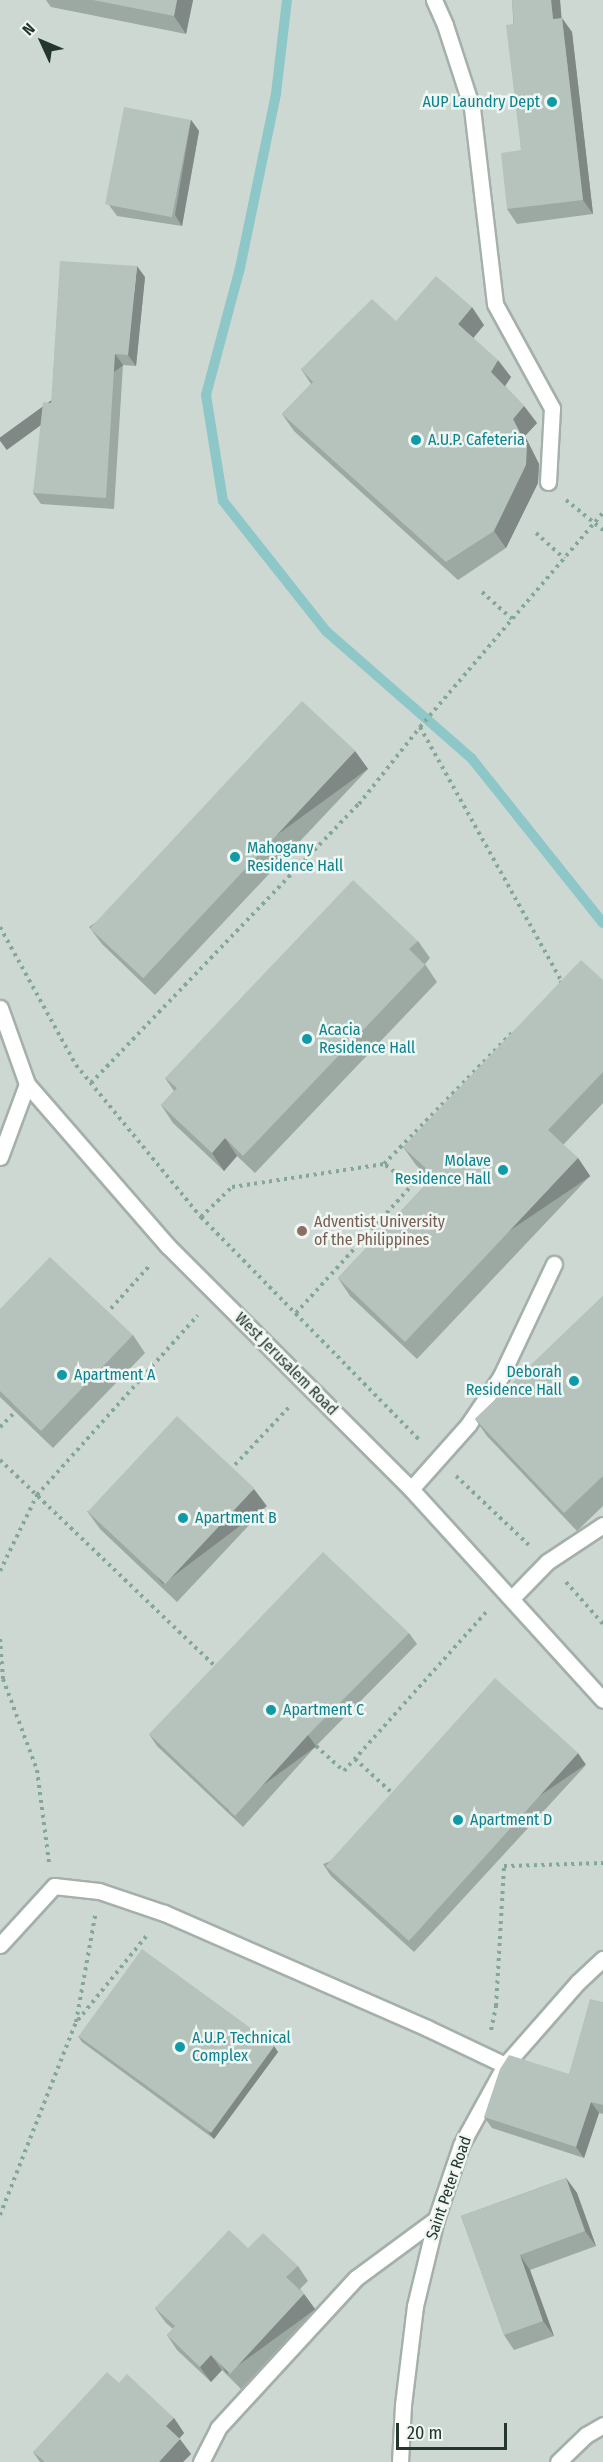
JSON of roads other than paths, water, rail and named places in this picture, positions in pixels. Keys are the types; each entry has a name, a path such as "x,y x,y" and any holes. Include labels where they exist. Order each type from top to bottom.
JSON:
{"lane":[{"path":"434,0 445,25 471,108 495,304 552,408 548,482"},
{"name":"West Jerusalem Road","path":"0,1008 27,1084 168,1246 411,1489 603,1700"},
{"path":"0,1157 27,1084"},
{"path":"411,1489 468,1425 501,1376 554,1264"},
{"path":"508,1594 547,1562 603,1525"},
{"path":"0,1945 54,1886 99,1891 164,1913 427,2028 505,2065"},
{"name":"Saint Peter Road","path":"400,2462 403,2405 415,2306 436,2219 461,2145 505,2065 578,1982 603,1959"},
{"path":"201,2462 218,2428 356,2278 436,2219"},
{"path":"558,2462 586,2434 603,2425"}],"waterway":[{"path":"287,0 276,94 240,268 206,395 223,501 326,631 472,759 603,923"}],"place":[{"name":"AUP Laundry Dept","path":"552,102"},
{"name":"A.U.P. Cafeteria","path":"416,440"},
{"name":"Mahogany Residence Hall","path":"235,857"},
{"name":"Acacia Residence Hall","path":"307,1039"},
{"name":"Molave Residence Hall","path":"503,1170"},
{"name":"Adventist University of the Philippines","path":"302,1231"},
{"name":"Apartment A","path":"62,1375"},
{"name":"Deborah Residence Hall","path":"574,1381"},
{"name":"Apartment B","path":"183,1518"},
{"name":"Apartment C","path":"271,1710"},
{"name":"Apartment D","path":"458,1820"},
{"name":"A.U.P. Technical Complex","path":"180,2047"}]}
